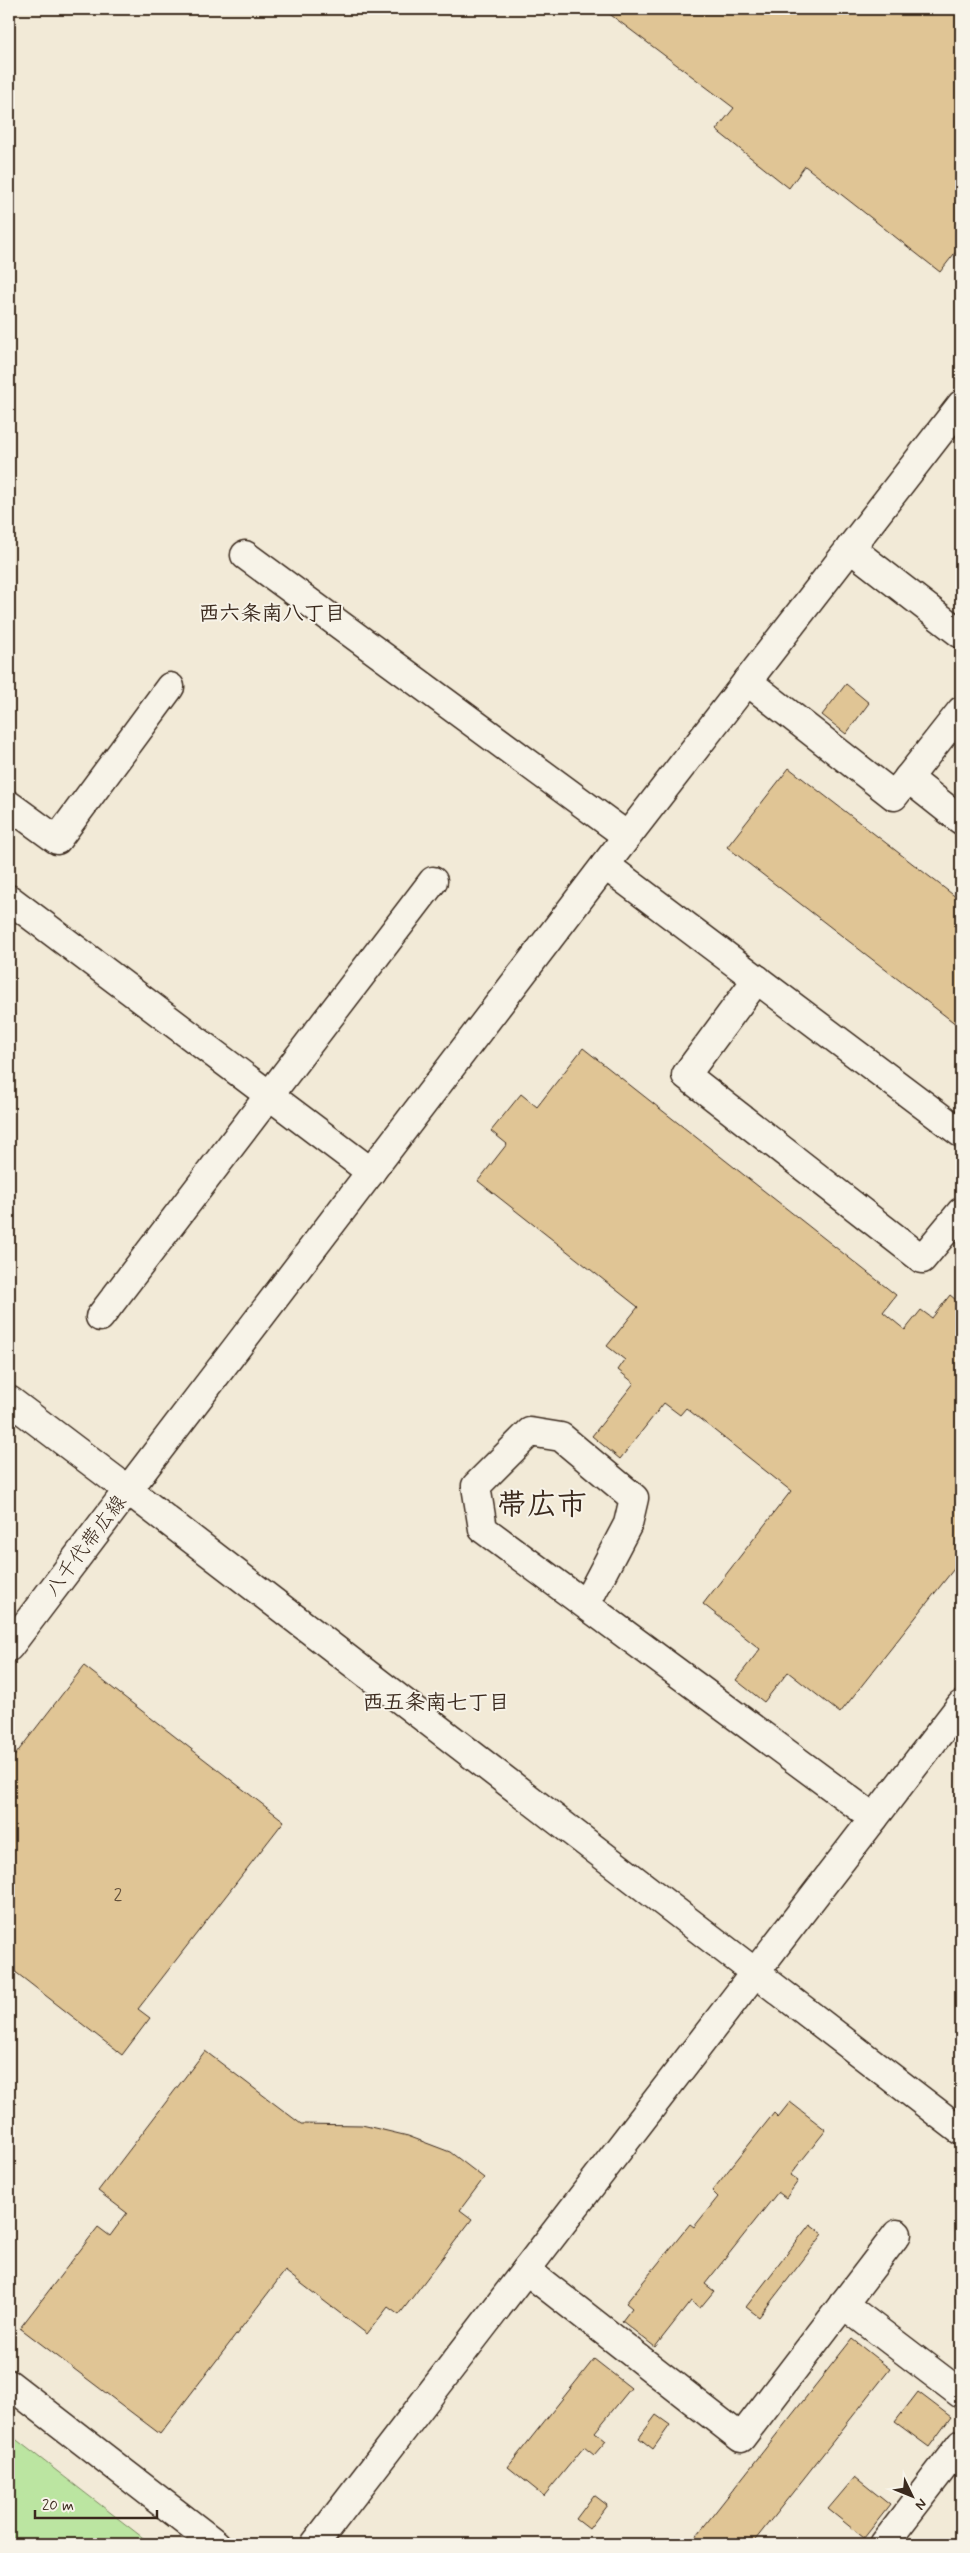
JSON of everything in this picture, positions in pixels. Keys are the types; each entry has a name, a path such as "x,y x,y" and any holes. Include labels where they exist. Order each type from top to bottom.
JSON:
{"street":[{"path":"961,405 627,836 128,1490 961,2131"},
{"path":"850,548 961,634"},
{"path":"245,555 627,836"},
{"path":"747,681 894,796 961,711"},
{"path":"9,805 57,840 170,687"},
{"path":"908,778 961,820"},
{"path":"605,865 961,1133"},
{"path":"100,1317 433,881"},
{"path":"9,899 371,1172"},
{"path":"757,979 686,1075 922,1258 961,1212"},
{"name":"八千代帯広線","path":"9,1400 128,1490 9,1647"},
{"path":"586,1604 628,1524 634,1498 561,1437 530,1432 476,1486 483,1529 874,1818"},
{"path":"316,2544 961,1705"},
{"path":"526,2270 741,2438 897,2234"},
{"path":"843,2304 961,2394"},
{"path":"9,2384 216,2544"},
{"path":"884,2544 961,2444"}],"green space":[{"path":"9,2434 151,2544 9,2544"}],"building":[{"path":"603,9 961,9 961,245 940,272 805,166 789,188 716,130 734,108"},
{"path":"846,684 869,703 846,734 822,715"},
{"path":"789,768 961,901 961,1028 727,847"},
{"path":"583,1048 896,1295 883,1312 905,1330 921,1310 932,1318 950,1295 961,1304 961,1560 840,1713 788,1672 764,1702 736,1680 760,1649 703,1604 791,1491 686,1408 680,1415 664,1403 620,1459 592,1436 634,1383 618,1370 625,1360 607,1346 638,1307 478,1181 507,1144 491,1131 521,1094 537,1107"},
{"path":"84,1666 284,1821 138,2009 150,2018 122,2055 9,1967 9,1763"},
{"path":"205,2051 301,2124 362,2125 408,2136 450,2152 484,2178 460,2210 472,2219 399,2315 388,2307 367,2334 285,2271 160,2434 20,2328 98,2227 110,2236 127,2213 98,2191"},
{"path":"790,2102 826,2130 790,2175 798,2181 786,2198 778,2192 705,2284 714,2291 700,2308 691,2301 655,2347 622,2321 632,2308 626,2303 690,2224 694,2227 718,2197 712,2191 774,2113 778,2117"},
{"path":"810,2224 823,2234 759,2317 746,2307"},
{"path":"852,2339 890,2369 752,2544 690,2544"},
{"path":"594,2359 631,2388 595,2432 606,2441 594,2455 584,2447 544,2496 508,2467"},
{"path":"918,2392 951,2417 929,2447 895,2422"},
{"path":"656,2415 670,2425 653,2449 639,2438"},
{"path":"855,2477 890,2505 864,2538 828,2509"},
{"path":"594,2495 607,2505 589,2529 576,2519"}],"district":[{"name":"西六条南八丁目","path":"272,613"},
{"name":"帯広市","path":"542,1504"},
{"name":"西五条南七丁目","path":"436,1702"}]}
